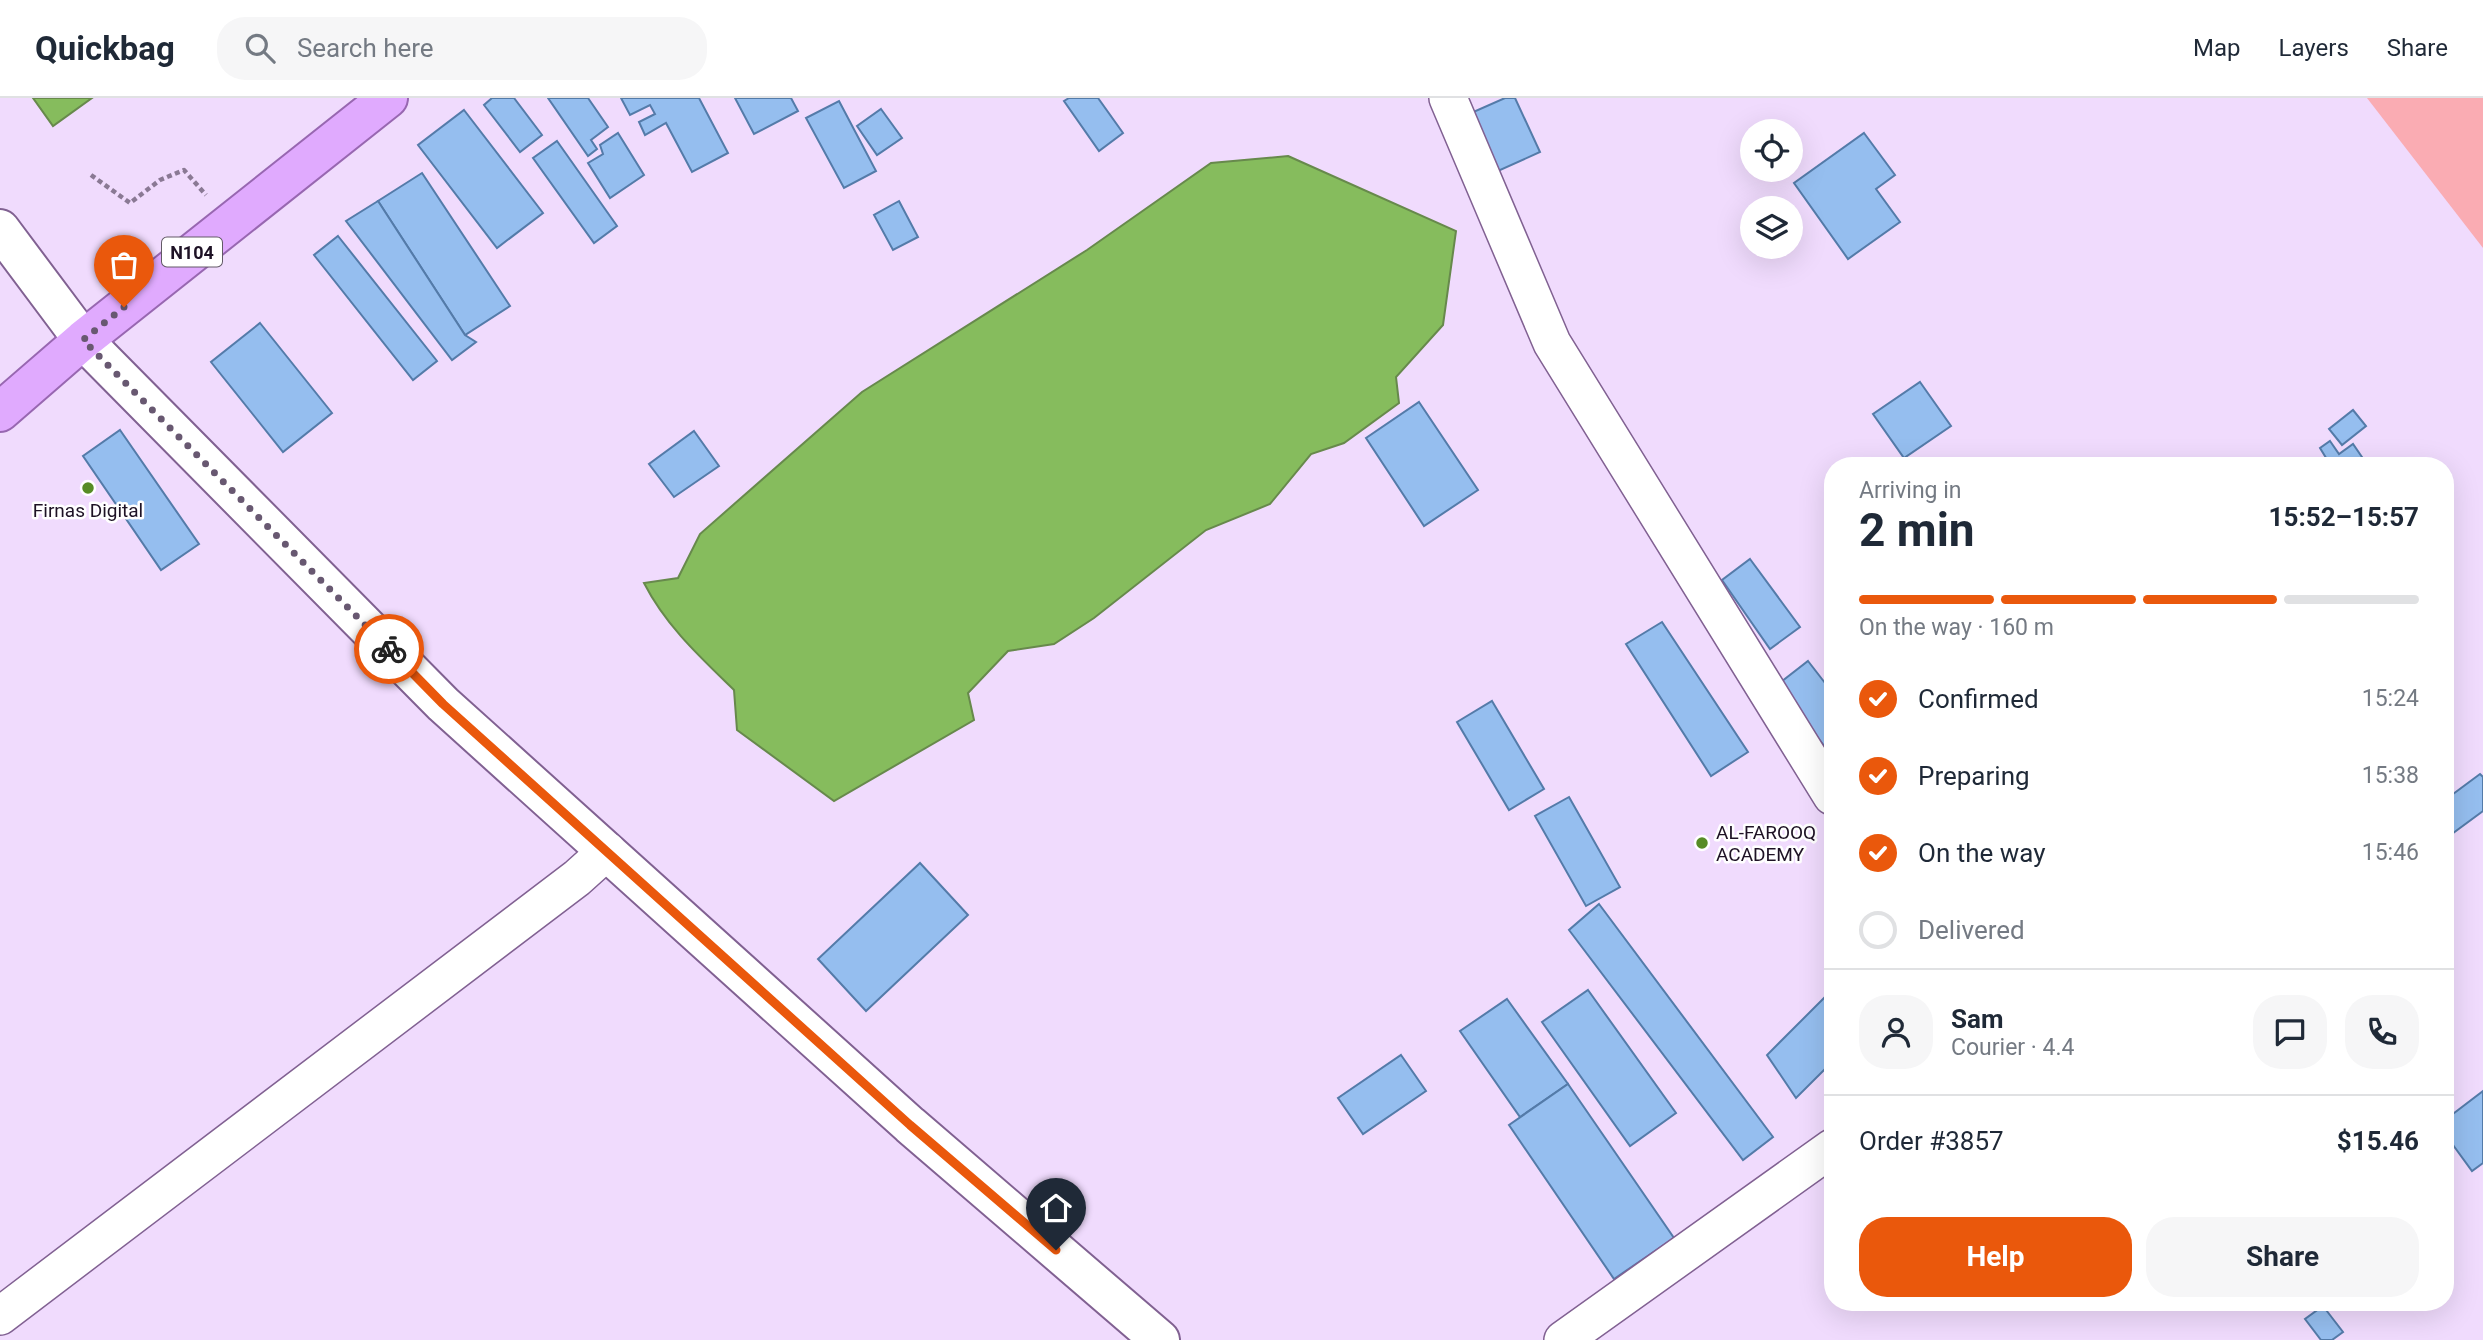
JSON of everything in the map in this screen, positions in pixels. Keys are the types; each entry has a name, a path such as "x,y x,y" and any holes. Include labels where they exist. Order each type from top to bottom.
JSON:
{"highway":[{"name":"N104","path":"0,412 83,340 388,98"}],"main road":[{"path":"0,229 83,340 443,704 910,1125 1160,1340"}],"street":[{"path":"1448,98 1552,343 1824,783"},
{"path":"0,1316 577,878 607,851"},
{"path":"1563,1340 1824,1153"}],"path":[{"path":"91,175 130,203 160,180 184,170 226,225"}],"shaded area":[{"path":"33,98 92,98 53,126"},
{"path":"2367,98 2483,98 2483,248"},
{"path":"1288,156 1456,231 1443,325 1396,377 1399,403 1344,443 1311,454 1270,504 1206,530 1094,618 1054,644 1008,651 968,693 974,720 834,801 737,730 734,690 673,627 644,583 678,578 700,534 862,392 1087,250 1211,163"}],"building":[{"path":"492,98 514,98 542,135 520,152 484,105"},
{"path":"548,98 588,98 608,127 591,140 597,149 588,156"},
{"path":"621,98 699,98 728,153 692,172 666,123 645,135 639,122 655,114 650,105 630,115"},
{"path":"735,98 791,98 798,111 754,134"},
{"path":"1069,98 1098,98 1123,133 1099,151 1064,101"},
{"path":"1505,98 1515,98 1540,152 1498,171 1471,113"},
{"path":"839,101 876,171 844,188 806,118"},
{"path":"881,109 902,138 877,155 857,126"},
{"path":"464,110 543,213 497,248 418,145"},
{"path":"618,133 644,175 610,198 588,163 603,154 600,145"},
{"path":"1864,133 1895,175 1876,189 1900,222 1848,259 1794,183 1803,182 1803,177"},
{"path":"557,141 617,226 594,243 533,158"},
{"path":"422,173 510,306 465,335 378,201"},
{"path":"378,201 465,335 476,342 452,360 346,221"},
{"path":"899,201 918,237 893,250 874,215"},
{"path":"338,236 437,361 413,380 314,255"},
{"path":"260,323 332,413 283,452 211,362"},
{"path":"1920,382 1951,426 1903,457 1873,414"},
{"path":"1419,402 1478,490 1424,526 1366,438"},
{"path":"2353,410 2366,426 2342,445 2329,429"},
{"path":"120,430 199,544 161,570 83,456"},
{"path":"694,431 719,466 674,497 649,464"},
{"path":"2330,441 2339,454 2353,444 2362,457 2326,457 2320,448"},
{"path":"1750,559 1800,627 1770,649 1722,580"},
{"path":"1662,622 1748,752 1711,776 1626,644"},
{"path":"1808,661 1824,682 1824,746 1777,685"},
{"path":"1492,701 1544,789 1509,810 1457,722"},
{"path":"2480,774 2483,777 2483,811 2454,832 2454,793"},
{"path":"1569,797 1620,887 1586,906 1535,816"},
{"path":"920,863 968,915 866,1011 818,959"},
{"path":"1599,904 1773,1137 1743,1160 1569,930"},
{"path":"1588,990 1676,1113 1630,1146 1542,1022"},
{"path":"1824,998 1824,1070 1796,1098 1767,1055"},
{"path":"1507,999 1568,1084 1520,1117 1460,1031"},
{"path":"1401,1055 1426,1091 1363,1134 1338,1098"},
{"path":"1568,1084 1674,1238 1614,1279 1509,1125"},
{"path":"2483,1091 2483,1163 2472,1171 2454,1146 2454,1113"},
{"path":"2316,1311 2327,1311 2343,1332 2332,1340 2321,1340 2305,1319"}],"way so far":[{"path":"124,307 83,340 389,649"}],"place":[{"name":"Firnas Digital","path":"88,488"},
{"name":"AL-FAROOQ ACADEMY","path":"1702,843"}],"route":[{"path":"389,649 443,704 910,1125 1056,1250"}]}
